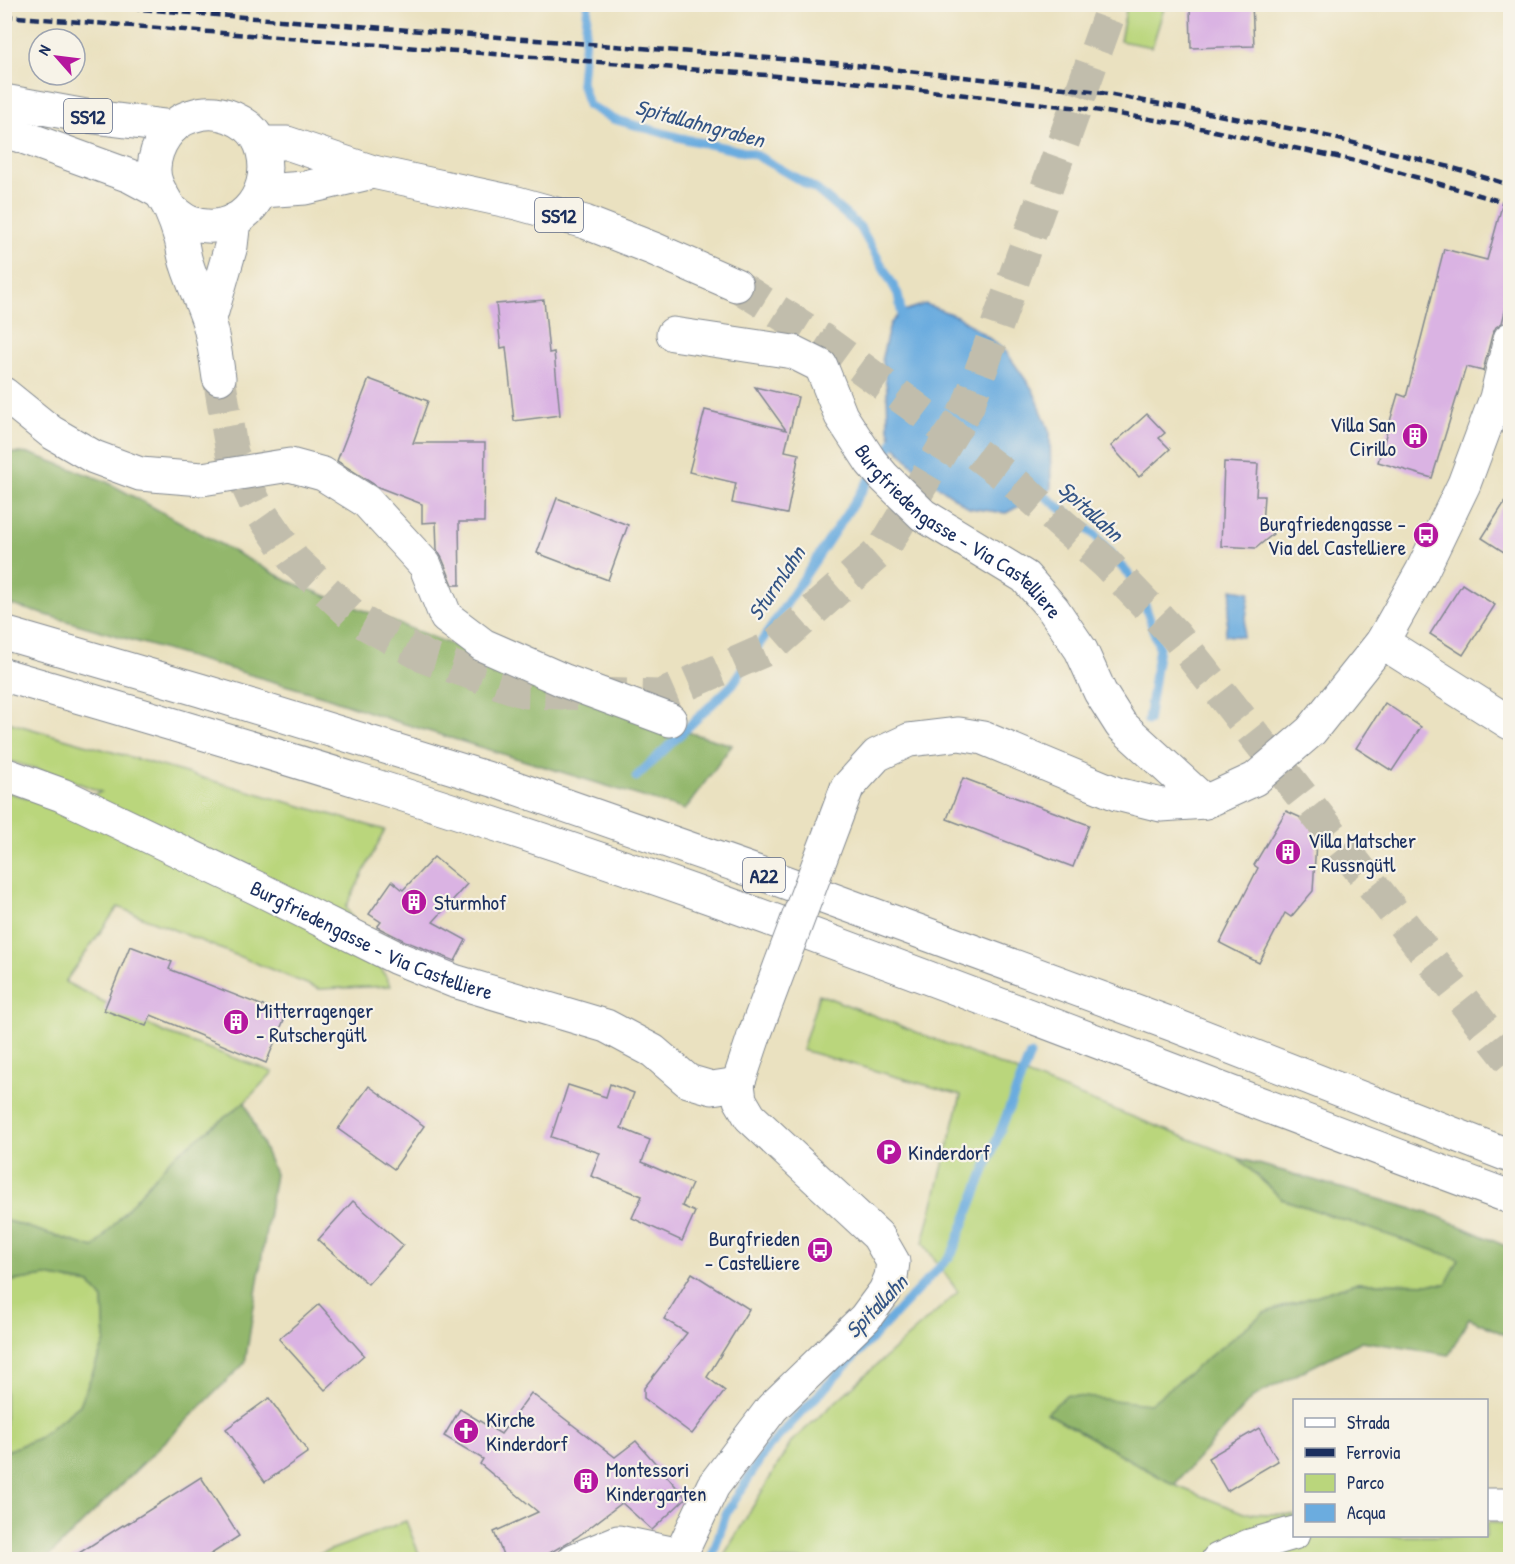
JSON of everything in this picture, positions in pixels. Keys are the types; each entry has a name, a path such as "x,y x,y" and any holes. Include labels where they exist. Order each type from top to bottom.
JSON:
{"main road":[{"name":"SS12","path":"4,101 86,116 173,127"},
{"path":"209,322 231,246 234,220 251,208 262,191 267,167 261,143 249,127 231,116 211,112 190,116 173,127 159,146 153,168 181,239 187,264 209,322 219,378"},
{"name":"SS12","path":"4,130 130,176 164,200 189,222 212,226 234,220"},
{"name":"SS12","path":"261,143 287,143 373,172 517,203 585,222 736,285"},
{"name":"SS12","path":"262,191 306,188 373,172"},
{"name":"Burgfriedengasse - Via Castelliere","path":"673,334 793,352 821,366 841,416 877,469 923,516 1025,578 1053,609 1081,650 1100,692 1120,725 1205,802"},
{"path":"574,1560 618,1542 679,1557 713,1486 759,1425 772,1408 865,1318 885,1291 891,1277 893,1262 878,1236 750,1117 740,1100 738,1084 847,788 877,755 909,740 959,734 982,738 1117,794 1161,805 1205,802 1255,779 1311,731 1382,642 1422,571 1464,484 1496,398 1510,339"},
{"path":"4,394 51,432 94,457 140,474 202,479 290,465 323,474 366,501 425,565 446,617 483,645 565,681 670,720"},
{"name":"A22","path":"4,633 200,690 496,781 782,881 1174,1024 1510,1156"},
{"path":"1382,642 1510,723"},
{"name":"A22","path":"4,675 399,794 555,844 711,898 1510,1197"},
{"name":"Burgfriedengasse - Via Castelliere","path":"4,774 62,795 397,958 454,981 606,1026 653,1052 688,1081 712,1088 738,1084"},
{"path":"1488,1505 1510,1505"},
{"path":"1218,1560 1249,1546 1293,1533"}],"green space":[{"path":"1127,5 1165,5 1152,47 1120,41"},
{"path":"4,452 31,454 105,481 288,581 646,720 732,745 685,810 392,720 326,697 5,603"},
{"path":"4,721 385,830 346,907 391,986 319,989 118,907 65,982 163,1032 273,1072 245,1102 170,1159 94,1248 5,1220 5,792 62,806 101,792 58,775 5,760"},
{"path":"819,994 1238,1158 1282,1199 1460,1258 1446,1284 1355,1283 1264,1313 1150,1405 1066,1395 1047,1413 1174,1485 1244,1513 1293,1515 1293,1537 1488,1537 1488,1523 1510,1523 1510,1559 721,1560 792,1441 958,1292 923,1243 961,1095 802,1050"},
{"path":"245,1102 275,1174 245,1363 46,1559 5,1559 5,1452 38,1438 80,1405 105,1341 103,1299 90,1284 46,1276 5,1282 5,1220 94,1248 170,1159"},
{"path":"1238,1158 1437,1216 1510,1248 1510,1337 1469,1318 1449,1355 1362,1341 1253,1397 1174,1485 1047,1413 1066,1395 1150,1404 1264,1313 1355,1283 1446,1284 1459,1259 1282,1199"},
{"path":"46,1276 90,1284 103,1299 105,1341 80,1405 38,1438 5,1452 5,1282"},
{"path":"406,1521 421,1559 307,1559"}],"water":[{"path":"925,304 959,317 1004,349 1033,390 1050,433 1051,489 1006,513 969,508 921,474 893,444 888,425 887,389 882,357 890,324 901,312"},
{"path":"1232,589 1250,592 1243,637 1225,635"}],"building":[{"path":"1190,4 1252,4 1254,46 1191,48"},
{"path":"1503,202 1510,203 1510,292 1502,323 1496,327 1492,335 1483,371 1466,367 1432,478 1378,462 1398,394 1406,397 1444,249 1487,260"},
{"path":"544,300 549,353 554,352 560,415 514,421 506,347 501,348 496,304"},
{"path":"369,379 428,401 413,443 485,443 484,522 459,522 460,585 453,585 437,550 436,522 422,523 422,504 378,487 337,461"},
{"path":"755,387 798,397 785,451 799,454 787,514 732,503 736,483 689,472 705,410 786,430"},
{"path":"1147,414 1165,433 1159,438 1170,449 1139,477 1111,446"},
{"path":"1224,462 1258,464 1256,496 1264,496 1262,524 1273,534 1256,548 1221,546"},
{"path":"1510,494 1510,556 1482,538"},
{"path":"557,498 628,525 608,580 537,553"},
{"path":"1462,584 1495,605 1463,655 1430,634"},
{"path":"1385,703 1421,727 1392,771 1356,748"},
{"path":"963,778 1089,825 1073,867 947,819"},
{"name":"Villa Matscher - Russngütl","path":"1286,811 1317,825 1313,891 1291,917 1285,913 1259,963 1220,943 1258,868 1254,865"},
{"name":"Sturmhof","path":"434,857 467,884 433,922 466,940 455,961 377,927 381,922 369,914 392,881 403,890"},
{"path":"130,946 172,962 169,969 286,1015 266,1063 151,1015 146,1026 104,1010"},
{"path":"610,1084 634,1093 621,1128 650,1140 642,1162 692,1184 682,1206 695,1212 682,1241 632,1218 642,1196 591,1176 600,1153 551,1137 568,1085 606,1097"},
{"path":"369,1086 424,1126 394,1169 338,1129"},
{"path":"353,1201 403,1245 368,1284 318,1240"},
{"path":"692,1273 749,1309 707,1377 725,1391 692,1434 644,1398 644,1388 687,1333 664,1319"},
{"path":"319,1304 364,1355 325,1390 279,1339"},
{"name":"Montessori Kindergarten","path":"531,1393 615,1457 636,1441 686,1498 652,1530 622,1503 577,1537 538,1560 505,1560 494,1532 538,1512 480,1464 483,1459 444,1436 460,1409 501,1434"},
{"path":"269,1398 308,1452 265,1482 226,1429"},
{"path":"1259,1428 1278,1461 1227,1491 1208,1458"},
{"path":"201,1477 239,1536 202,1560 68,1560 124,1526"}],"waterway":[{"name":"Spitallahngraben","path":"588,4 581,82 588,105 613,119 685,139 754,154 817,190 860,227 898,294 903,322"},
{"name":"Sturmlahn","path":"881,463 898,433"},
{"name":"Sturmlahn","path":"636,777 733,684 873,474"},
{"name":"Spitallahn","path":"1032,486 1095,535 1139,587 1159,647 1148,721"},
{"name":"Spitallahn","path":"711,1560 726,1514 766,1450 952,1254 1030,1055"}],"tunnel":[{"path":"219,378 232,453 258,509 294,560 357,619 427,658 525,692 660,696 772,647 884,548 968,406 1113,4"},
{"path":"736,285 823,340 912,405 1015,483 1106,563 1176,636 1510,1060"}],"railway":[{"path":"76,4 845,64 1091,91 1314,133 1450,167 1510,185"},
{"path":"4,16 843,81 1088,109 1186,125 1370,164 1510,204"}],"place":[{"name":"Villa San Cirillo","path":"1415,436"},
{"name":"Burgfriedengasse - Via del Castelliere","path":"1426,535"},
{"name":"Villa Matscher - Russngütl","path":"1288,852"},
{"name":"Sturmhof","path":"414,902"},
{"name":"Mitterragenger - Rutschergütl","path":"236,1022"},
{"name":"Kinderdorf","path":"889,1152"},
{"name":"Burgfrieden - Castelliere","path":"820,1250"},
{"name":"Kirche Kinderdorf","path":"466,1431"},
{"name":"Montessori Kindergarten","path":"586,1481"}]}
